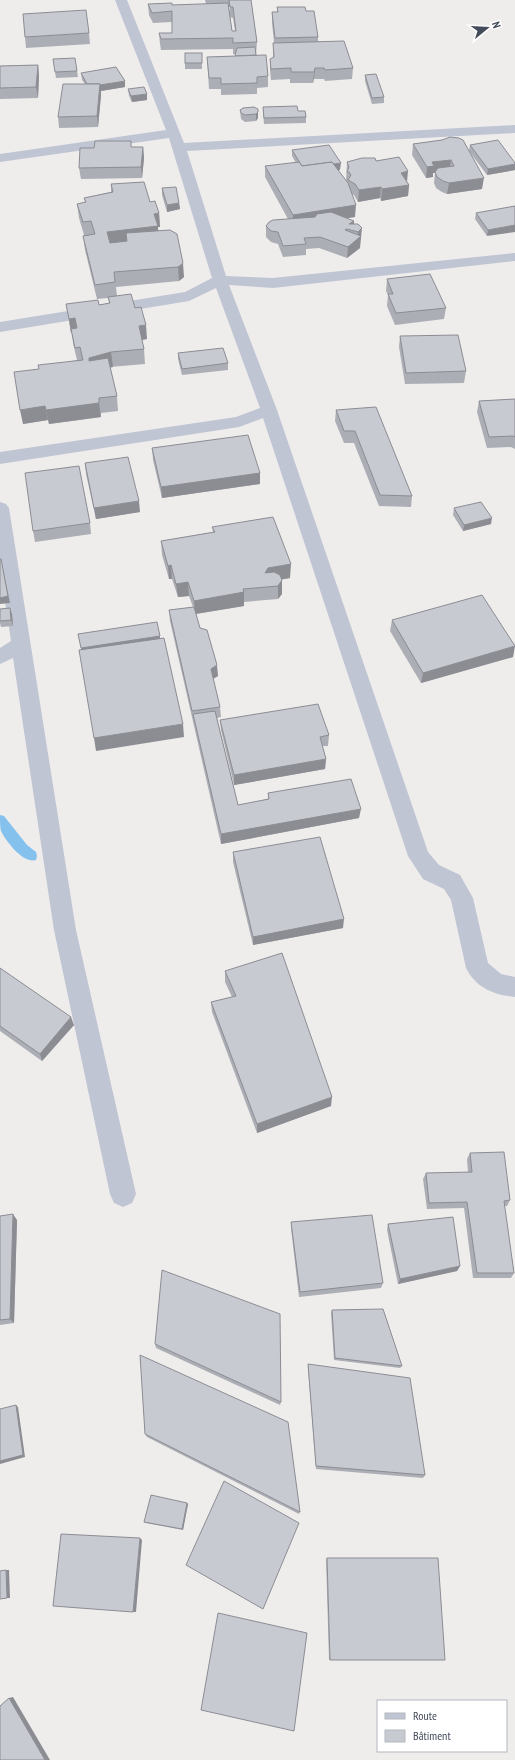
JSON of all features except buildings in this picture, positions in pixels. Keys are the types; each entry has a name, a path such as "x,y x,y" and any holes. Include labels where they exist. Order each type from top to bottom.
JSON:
{"street":[{"path":"121,0 179,147 220,280 269,410 419,856 430,872 452,882 462,898 478,968 486,977 498,985 515,987"},
{"path":"179,147 515,129"},
{"path":"0,158 174,133"},
{"path":"0,327 189,296 220,280 273,283 515,257"},
{"path":"0,458 239,422 269,410"},
{"path":"0,508 65,930 123,1194"},
{"path":"0,657 21,644"}],"waterway":[{"path":"0,820 22,849 31,856"}]}
